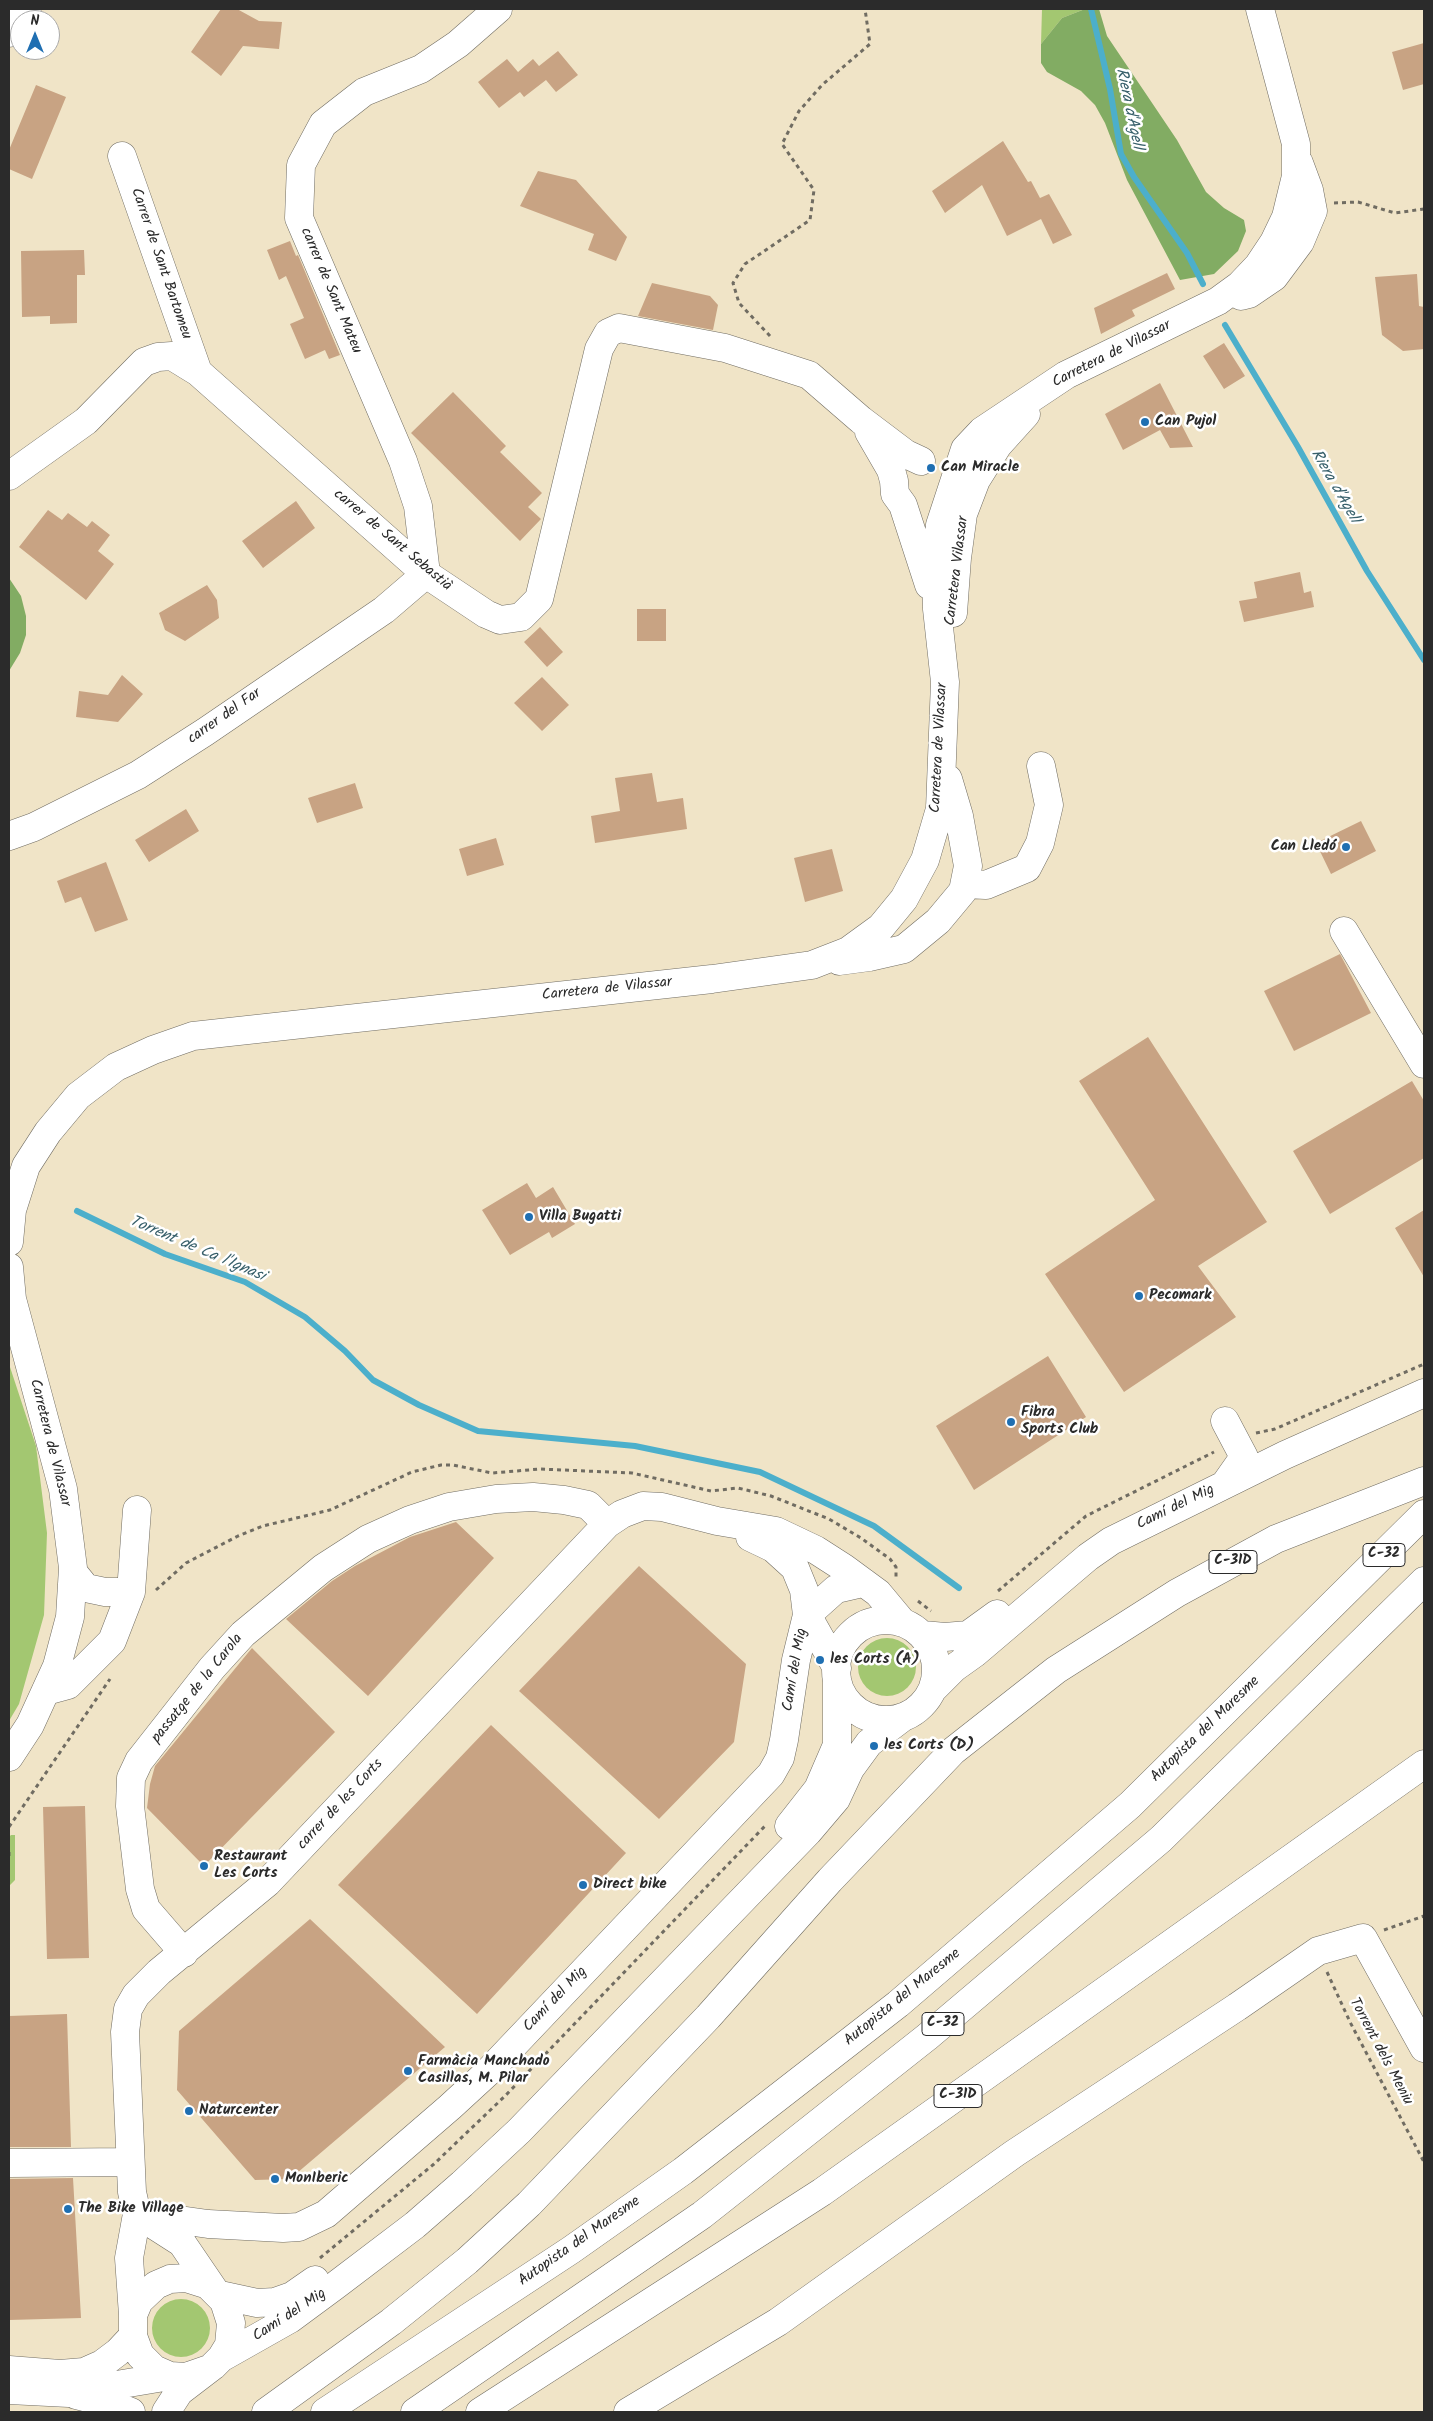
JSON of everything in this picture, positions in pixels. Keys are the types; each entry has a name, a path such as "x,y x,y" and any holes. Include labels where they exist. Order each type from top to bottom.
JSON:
{"main road":[{"path":"9,32 27,9"},
{"name":"carrer de Sant Mateu","path":"426,574 418,506 403,461 299,218 301,165 323,124 364,92 421,69 458,44 498,9"},
{"name":"Carretera de Vilassar","path":"9,1242 12,1210 26,1166 48,1132 78,1096 116,1067 153,1050 194,1036 621,999 812,965 848,951 881,927 904,899 925,860 940,809 945,611 936,563 940,525 938,471 966,449 982,431 1066,376 1218,301 1240,285 1258,266 1274,242 1286,216 1296,176 1296,144 1260,9"},
{"name":"Carrer de Sant Bartomeu","path":"122,156 198,372"},
{"name":"carrer de Sant Sebastià","path":"9,476 86,422 144,362 158,357 172,356 198,372 426,574 486,614 500,620 521,617 539,599 599,349 608,333 619,328 725,348 809,375 906,454 938,471"},
{"name":"Carretera Vilassar","path":"945,611 963,514 981,473 998,445 1018,422 1066,376"},
{"path":"862,420 891,470 945,611"},
{"path":"899,493 897,471 907,462 938,471 1018,422"},
{"path":"899,493 918,504 938,499 938,471"},
{"name":"carrer del Far","path":"9,836 34,827 138,775 205,732 384,610 426,574"},
{"path":"812,965 868,957 904,949 938,921 963,891 968,866 959,816 942,758"},
{"path":"965,884 986,886 1027,868 1040,843 1048,805 1041,766"},
{"path":"1344,931 1424,1064"},
{"path":"9,1165 48,1132"},
{"name":"Carretera de Vilassar","path":"9,1267 10,1296 63,1488 73,1572 70,1617 57,1666 30,1725 9,1757"},
{"name":"Camí del Mig","path":"913,1629 945,1637 968,1635 1019,1597 1077,1543 1139,1506 1244,1457 1424,1379"},
{"name":"Camí del Mig","path":"933,1689 954,1668 1104,1546 1224,1484 1424,1392"},
{"path":"1224,1484 1244,1457 1225,1421"},
{"name":"C-31D","path":"266,2412 391,2322 468,2261 529,2204 708,2017 830,1880 953,1751 1056,1670 1177,1593 1276,1539 1424,1481"},
{"name":"passatge de la Carola","path":"184,1953 146,1909 140,1889 130,1806 131,1778 139,1761 212,1668 243,1634 323,1568 368,1539 410,1520 449,1507 496,1499 533,1497 564,1500 588,1505 607,1524"},
{"name":"carrer de les Corts","path":"137,2214 132,2192 130,2162 125,2032 128,2009 136,1995 267,1884 607,1524 622,1514 643,1506 662,1507 717,1521"},
{"path":"46,1691 68,1685 112,1641 141,1595 137,1510"},
{"name":"Autopista del Maresme","path":"325,2412 429,2345 682,2171 898,2004 1130,1805 1344,1596 1424,1514"},
{"path":"717,1521 776,1531 816,1550 878,1593 913,1629 935,1656 937,1675 933,1689 921,1706 902,1718 882,1720 868,1717 854,1708 843,1696 837,1673 807,1615 804,1590 796,1568 773,1548 717,1521"},
{"path":"73,1572 86,1588 105,1592 141,1595"},
{"name":"C-32","path":"415,2412 702,2215 928,2037 1161,1839 1424,1581"},
{"path":"807,1615 836,1589 862,1583"},
{"name":"Camí del Mig","path":"137,2214 208,2224 283,2228 299,2227 326,2214 450,2107 487,2073 771,1774 782,1749 796,1660 807,1615"},
{"path":"837,1673 838,1656 847,1639 859,1628 871,1622 889,1620 913,1629"},
{"name":"Camí del Mig","path":"217,2292 257,2303 276,2302 292,2296 330,2270 452,2171 507,2117 796,1819 818,1789 837,1745 837,1673"},
{"name":"Camí del Mig","path":"215,2364 290,2318 336,2285 414,2225 462,2184 518,2131 808,1832 836,1799 850,1770 869,1743 902,1718"},
{"name":"C-31D","path":"480,2412 822,2192 1424,1764"},
{"path":"628,2412 778,2322 1016,2153 1237,2007 1318,1951 1363,1938 1424,2048"},
{"path":"9,2163 130,2162"},
{"path":"150,2412 154,2374 137,2349 133,2326 129,2258 137,2214 182,2243 217,2292 230,2315 232,2330 228,2345 215,2364 179,2392 166,2412"},
{"path":"9,2370 60,2374 84,2372 102,2364 118,2352 133,2326 144,2295 156,2285 170,2279 194,2279 217,2292"},
{"path":"69,2393 154,2374 186,2377 215,2364"},
{"path":"9,2390 69,2393 112,2404 131,2412"}],"path":[{"path":"772,338 739,303 733,284 745,264 810,220 814,190 782,144 799,111 822,85 870,44 865,9"},
{"path":"1331,203 1358,202 1394,213 1424,209"},
{"path":"141,1595 163,1582 179,1568 238,1536 263,1526 330,1510 412,1472 441,1465 453,1465 492,1473 516,1470 566,1469 632,1473 711,1491 738,1488 771,1496 829,1518 861,1538 890,1559 896,1567 897,1581"},
{"path":"9,1827 113,1674"},
{"path":"1363,1938 1424,1916"},
{"name":"Torrent dels Meniu","path":"1318,1951 1350,2022 1424,2162"}],"green space":[{"path":"1042,9 1085,9 1062,18 1041,44"},
{"path":"1085,9 1099,9 1107,36 1177,140 1206,192 1224,208 1244,220 1246,231 1238,251 1214,274 1180,280 1127,180 1105,123 1095,105 1081,91 1047,72 1041,63 1041,44 1062,18"},
{"path":"9,578 21,596 26,616 26,635 20,653 9,671"},
{"path":"9,1364 36,1446 47,1533 44,1615 19,1704 9,1721"},
{"path":"881,1638 893,1638 908,1646 916,1661 916,1673 908,1688 893,1696 881,1696 866,1688 858,1673 858,1661 866,1646"},
{"path":"15,1835 15,1880 9,1886 9,1837"},
{"path":"181,2299 192,2301 202,2307 208,2317 210,2328 208,2339 202,2349 192,2355 181,2357 170,2355 160,2349 154,2339 152,2328 154,2317 160,2307 170,2301"}],"building":[{"path":"221,9 237,9 259,21 282,22 279,49 243,46 221,76 191,52"},
{"path":"1424,43 1424,84 1403,90 1392,52"},
{"path":"558,51 578,75 556,92 546,80 524,97 520,92 499,108 478,82 507,59 518,72 533,59 539,66"},
{"path":"36,85 66,97 32,179 9,169 9,150"},
{"path":"1003,141 1028,182 1031,181 1040,198 1049,194 1072,235 1053,244 1041,219 1007,236 982,185 945,213 932,191"},
{"path":"538,171 576,180 627,237 616,261 588,250 594,234 520,206"},
{"path":"290,241 296,256 298,255 340,355 329,359 325,350 305,359 290,324 304,318 286,276 279,280 267,250"},
{"path":"84,250 85,275 77,275 77,323 50,324 50,316 22,317 21,251"},
{"path":"1167,273 1175,289 1132,310 1135,316 1101,334 1094,308"},
{"path":"1417,274 1419,306 1424,307 1424,349 1403,351 1382,335 1375,277"},
{"path":"652,283 710,296 718,305 713,330 638,316"},
{"path":"1224,343 1245,376 1224,389 1203,356"},
{"name":"Can Pujol","path":"1160,383 1193,447 1170,448 1160,430 1123,450 1105,414"},
{"path":"453,392 506,446 500,452 542,493 528,507 541,519 520,541 411,433"},
{"path":"296,501 315,528 263,568 242,541"},
{"path":"48,510 62,520 68,513 87,527 92,521 110,535 98,551 114,564 86,600 19,547"},
{"path":"1300,572 1304,593 1311,591 1314,607 1244,622 1239,601 1257,598 1254,582"},
{"path":"207,585 217,600 219,618 185,641 165,630 159,613"},
{"path":"637,609 666,609 666,641 637,641"},
{"path":"540,627 563,652 547,667 524,642"},
{"path":"122,675 143,694 118,722 76,717 79,691 108,695"},
{"path":"542,677 569,705 542,731 514,703"},
{"path":"652,773 657,802 683,798 687,829 595,843 591,816 620,811 615,778"},
{"path":"355,783 363,808 317,823 308,798"},
{"path":"186,809 199,831 149,862 135,840"},
{"name":"Can Lledó","path":"1361,821 1376,851 1331,874 1316,843"},
{"path":"496,838 504,865 467,876 459,849"},
{"path":"832,849 843,891 805,902 794,858"},
{"path":"106,862 128,920 95,932 81,897 65,903 57,881"},
{"path":"1340,954 1371,1013 1294,1051 1264,991"},
{"path":"1148,1037 1267,1222 1198,1266 1236,1317 1124,1392 1045,1274 1155,1200 1079,1081"},
{"path":"1412,1081 1424,1101 1424,1158 1330,1214 1293,1151"},
{"name":"Villa Bugatti","path":"527,1183 536,1198 553,1187 575,1224 552,1238 549,1232 510,1255 482,1210"},
{"path":"1424,1210 1424,1277 1395,1228"},
{"name":"Fibra Sports Club","path":"1048,1356 1086,1417 974,1490 936,1426"},
{"path":"456,1522 494,1558 368,1696 286,1619 332,1581 355,1566 410,1537"},
{"path":"639,1566 746,1664 734,1742 659,1819 519,1691"},
{"path":"252,1648 335,1732 204,1866 147,1808 150,1784 155,1766"},
{"path":"491,1725 626,1853 477,2014 338,1885"},
{"path":"85,1806 89,1958 47,1959 43,1807"},
{"path":"310,1919 445,2047 290,2179 255,2180 177,2090 179,2031"},
{"path":"67,2014 71,2147 9,2147 9,2016"},
{"path":"73,2178 81,2318 9,2320 9,2179"}],"waterway":[{"name":"Riera d'Agell","path":"1091,9 1110,89 1121,154 1134,177 1187,253 1203,284"},
{"name":"Riera d'Agell","path":"1225,325 1298,447 1367,571 1424,660"},
{"name":"Torrent de Ca l'Ignasi","path":"77,1211 165,1254 245,1282 305,1317 345,1351 373,1380 419,1405 478,1431 635,1446 760,1472 874,1526 959,1588"}],"place":[{"name":"Can Pujol","path":"1145,422"},
{"name":"Can Miracle","path":"931,468"},
{"name":"Can Lledó","path":"1346,847"},
{"name":"Villa Bugatti","path":"529,1217"},
{"name":"Pecomark","path":"1139,1296"},
{"name":"Fibra Sports Club","path":"1011,1422"},
{"name":"les Corts (A)","path":"820,1660"},
{"name":"les Corts (D)","path":"874,1746"},
{"name":"Restaurant Les Corts","path":"204,1866"},
{"name":"Direct bike","path":"583,1885"},
{"name":"Farmàcia Manchado Casillas, M. Pilar","path":"408,2071"},
{"name":"Naturcenter","path":"189,2111"},
{"name":"MonIberic","path":"275,2179"},
{"name":"The Bike Village","path":"68,2209"}]}
